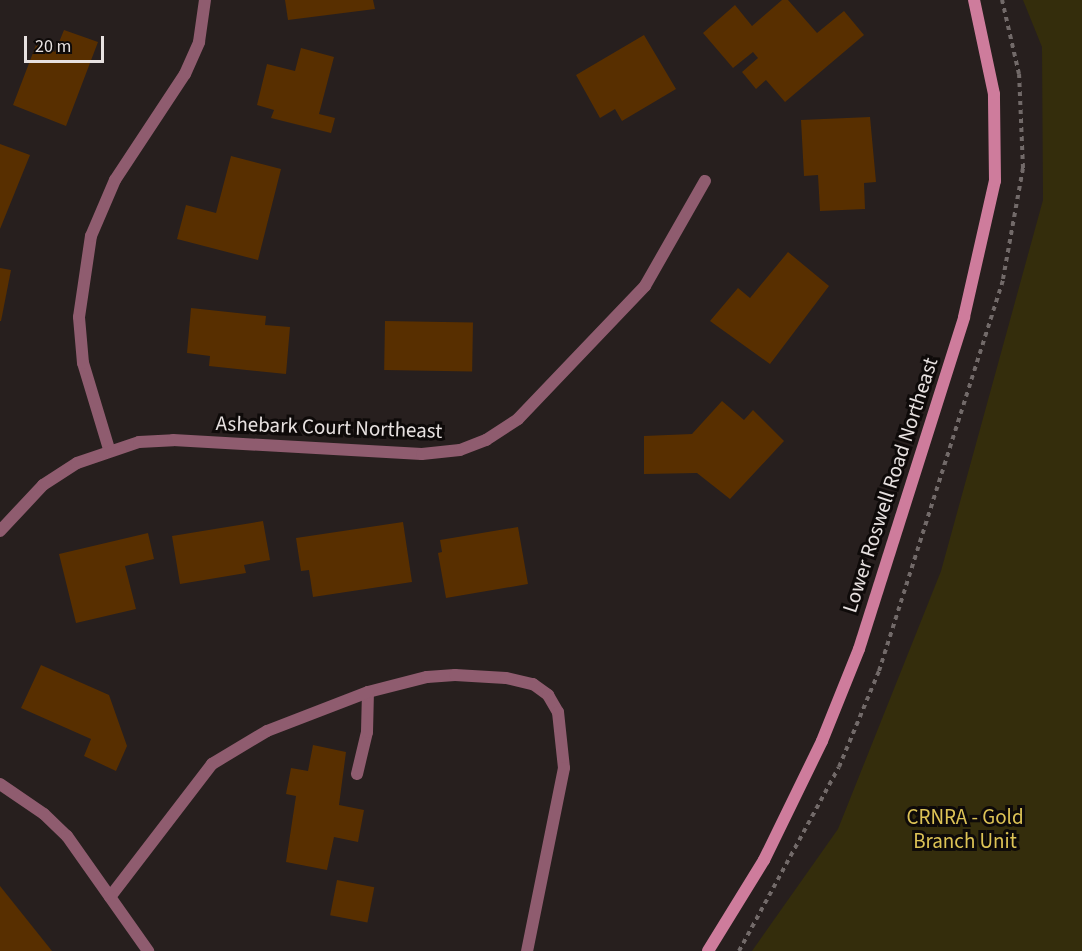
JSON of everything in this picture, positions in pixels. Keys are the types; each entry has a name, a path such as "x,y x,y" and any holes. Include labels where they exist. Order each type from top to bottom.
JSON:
{"street":[{"path":"109,449 83,363 78,317 91,236 115,180 185,74 199,42 205,0"},
{"name":"Lower Roswell Road Northeast","path":"708,951 764,860 822,741 859,649 964,317 995,181 994,94 974,0"},
{"name":"Ashebark Court Northeast","path":"0,531 43,485 77,463 109,449 173,440 422,454 460,450 486,440 518,419 645,286 705,181"},
{"path":"110,897 212,764 267,731 368,692 427,677 506,678 533,684 548,695 558,712 564,768 527,951"},
{"path":"357,774 367,732 368,692"},
{"path":"0,784 59,829 148,951"}],"green space":[{"name":"CRNRA - Gold Branch Unit","path":"1023,0 1082,0 1082,951 752,951 838,829 941,571 1043,200 1042,47"}],"building":[{"path":"285,0 373,0 375,9 288,20"},
{"path":"782,0 788,0 817,33 844,11 864,35 785,102 766,80 756,89 742,72 758,58 753,52 733,68 703,33 735,5 752,26"},
{"path":"64,30 98,42 66,126 13,105 36,45 55,52"},
{"path":"644,35 676,89 622,121 615,109 600,118 576,75"},
{"path":"301,48 334,57 319,114 335,118 331,133 271,118 274,110 257,105 267,64 295,71"},
{"path":"870,117 876,182 864,183 865,209 820,211 818,175 804,176 801,120"},
{"path":"0,144 30,155 0,229"},
{"path":"231,156 281,169 258,260 177,239 186,205 216,213"},
{"path":"788,252 829,286 770,364 710,321 738,288 750,298"},
{"path":"0,268 11,270 1,321 0,321"},
{"path":"191,308 266,316 265,325 290,327 286,374 209,366 210,356 187,353"},
{"path":"385,321 473,323 472,372 384,370"},
{"path":"722,401 744,420 753,410 784,441 730,499 697,473 644,474 644,436 692,434"},
{"path":"263,521 270,560 244,565 246,573 180,584 172,536"},
{"path":"403,522 412,582 313,597 309,570 301,571 296,538"},
{"path":"518,527 528,584 446,598 438,553 442,552 440,540"},
{"path":"148,533 154,559 125,566 136,609 76,623 59,554"},
{"path":"41,665 109,695 127,746 116,771 84,756 91,739 21,708"},
{"path":"313,745 346,752 339,805 364,810 358,842 334,837 327,870 286,862 296,796 286,794 291,768 308,771"},
{"path":"337,880 374,887 367,923 330,915"},
{"path":"0,886 52,951 0,951"}]}
